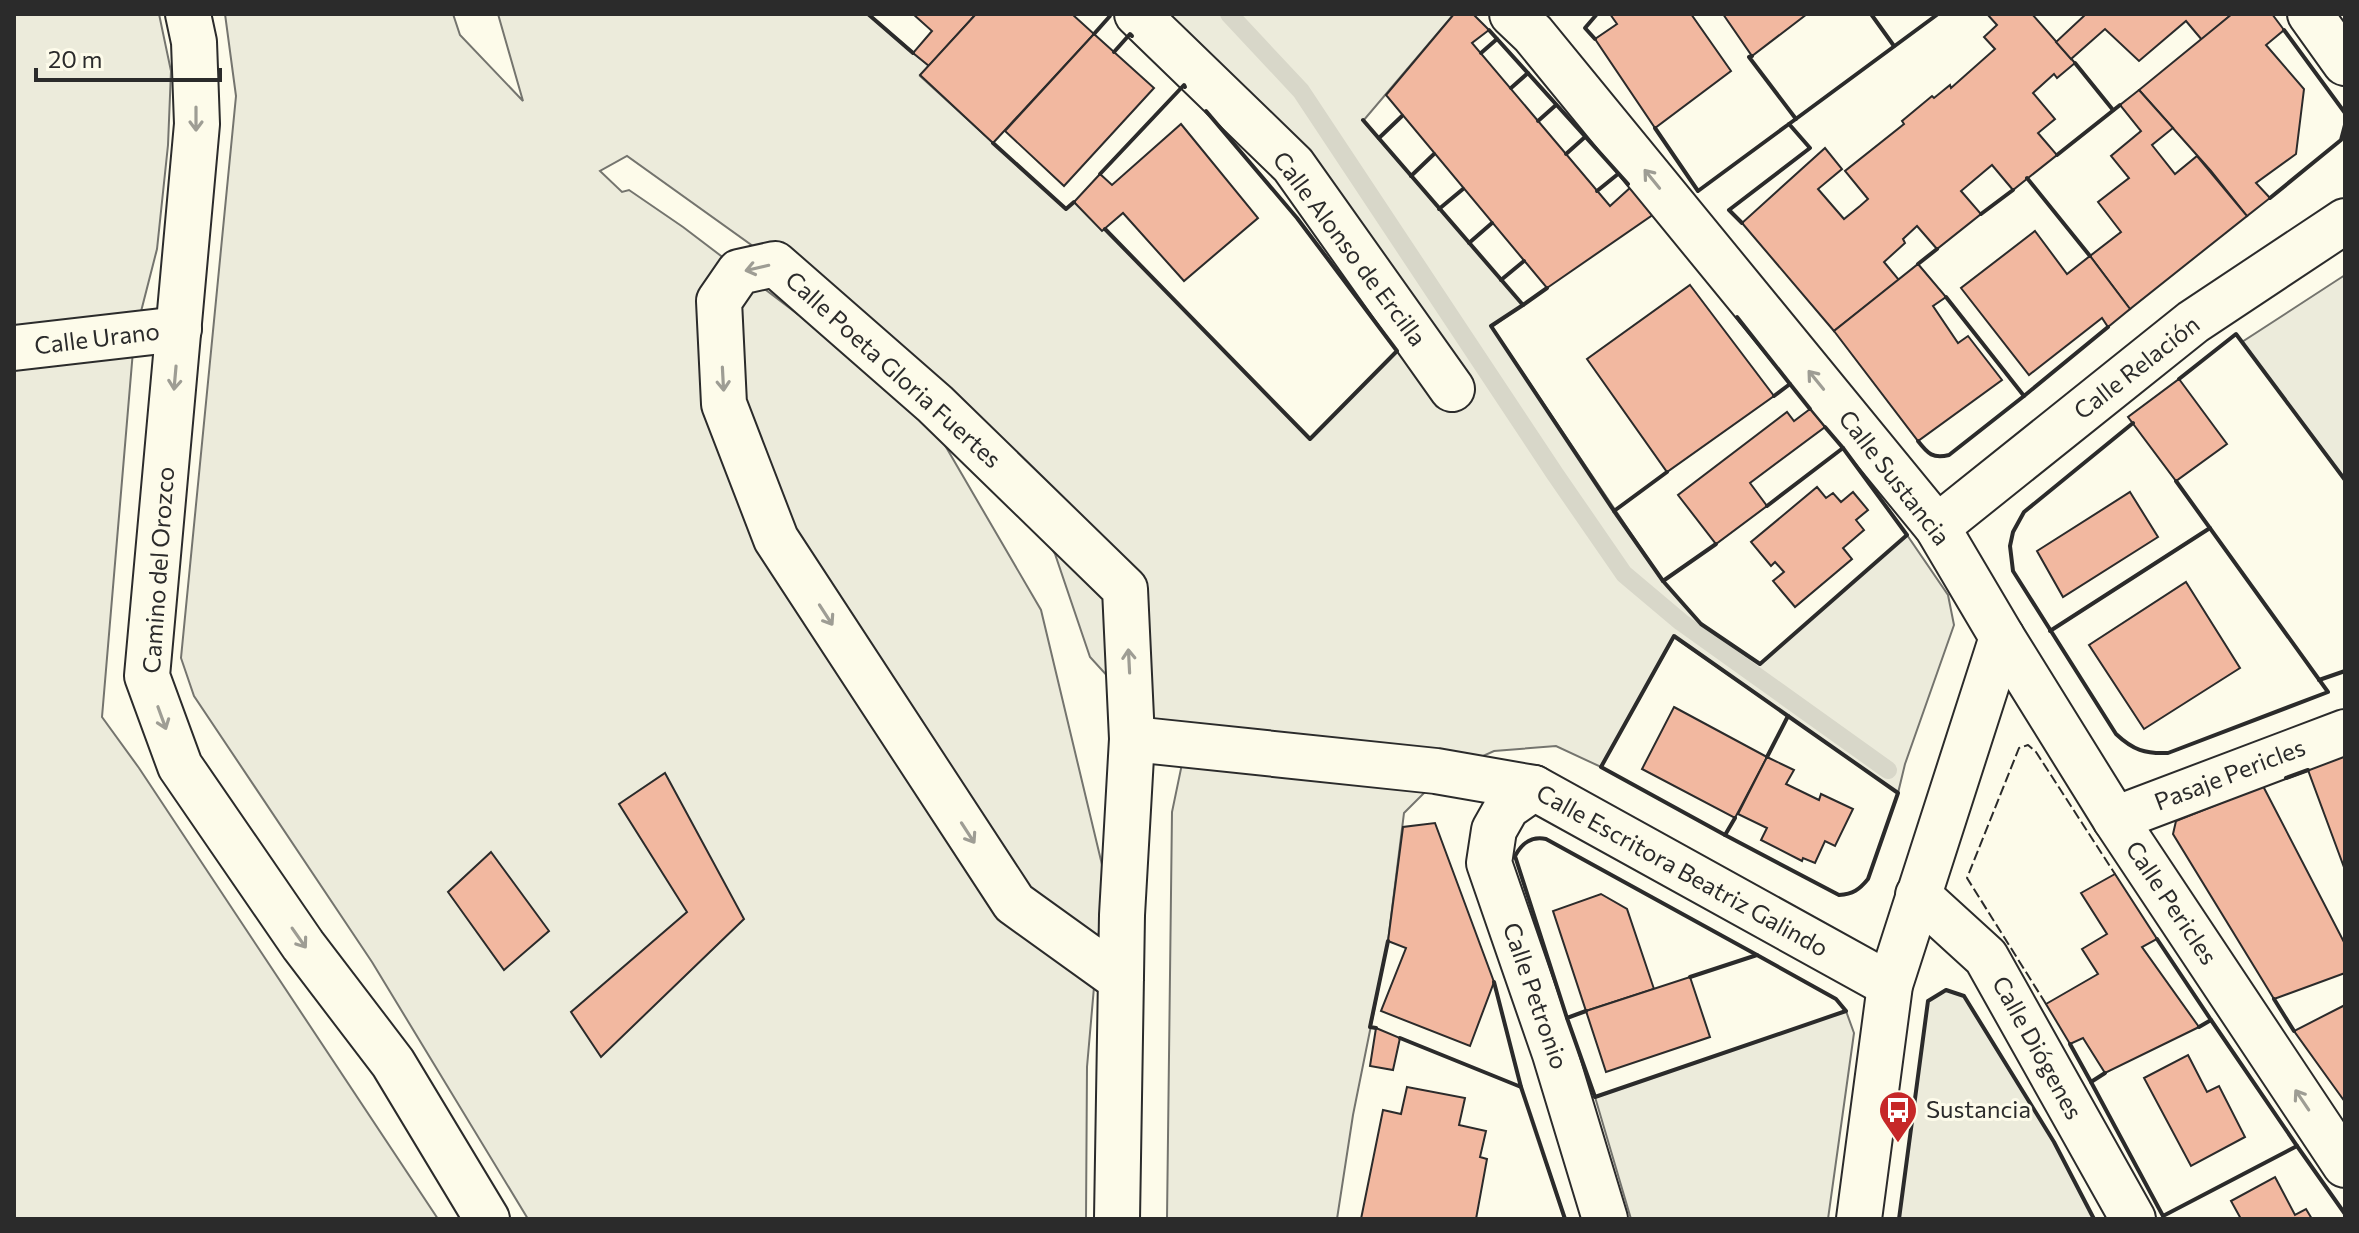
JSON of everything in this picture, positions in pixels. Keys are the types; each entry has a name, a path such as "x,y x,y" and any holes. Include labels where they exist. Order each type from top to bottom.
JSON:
{"street":[{"name":"Camino del Orozco","path":"188,14 194,42 197,124 147,676 180,766 303,945 393,1063 487,1219"},
{"name":"Calle Alonso de Ercilla","path":"1137,14 1293,165 1452,389"},
{"path":"2310,14 2345,63"},
{"name":"Calle Sustancia","path":"1534,21 1937,527 2002,637"},
{"name":"Calle Relación","path":"1937,527 2193,322 2345,221"},
{"name":"Calle Poeta Gloria Fuertes","path":"1117,1219 1121,980 1122,915 1132,739 1125,589 935,404 775,264 739,272 719,301 724,404 776,539 1014,903 1121,980"},
{"name":"Calle Urano","path":"14,348 179,329"},
{"path":"1859,1219 1890,985 2002,637"},
{"name":"Calle Pericles","path":"2002,637 2115,819 2345,1165"},
{"name":"Pasaje Pericles","path":"2115,819 2345,732"},
{"name":"Calle Escritora Beatriz Galindo","path":"1132,739 1436,771 1534,788 1890,985"},
{"name":"Calle Petronio","path":"1534,788 1507,807 1494,830 1489,863 1555,1054 1605,1219"},
{"name":"Calle Diógenes","path":"1918,895 1986,957 2133,1219"}],"shaded area":[{"path":"14,14 159,14 171,71 168,145 157,249 134,339 102,717 438,1219 14,1219"},
{"path":"225,14 453,14 460,35 523,101 498,14 868,14 929,66 920,76 1066,209 1074,202 1102,230 1105,229 1310,439 1397,351 1447,411 1470,391 1168,14 1454,14 1363,121 1523,305 1492,327 1663,581 1701,624 1760,664 1907,535 1948,595 1954,625 1905,764 1898,793 1674,637 1601,767 1556,746 1494,751 1443,774 1404,813 1388,941 1353,1115 1337,1219 1167,1219 1172,812 1183,759 1090,657 1055,554 977,430 891,345 627,156 600,171 622,192 629,190 683,227 925,411 1041,610 1104,873 1087,1067 1086,1219 528,1219 372,962 194,696 181,658 236,96"},
{"path":"2345,275 2345,480 2242,342"},
{"path":"1946,990 1964,996 2054,1142 2094,1219 1899,1219 1928,1001"},
{"path":"1846,1011 1854,1033 1828,1219 1631,1219 1595,1097"}],"building":[{"path":"913,14 976,14 929,66 913,53 932,31"},
{"path":"976,14 1072,14 1094,34 993,143 920,75"},
{"path":"1454,14 1473,14 1489,30 1472,43 1610,206 1631,187 1654,214 1547,288 1386,95"},
{"path":"1610,14 1691,14 1731,71 1655,128 1595,39 1617,24"},
{"path":"1723,14 1807,14 1752,56"},
{"path":"1987,14 2032,14 2075,63 2057,78 2054,74 2033,93 2055,119 2038,133 2057,155 2013,190 1992,165 1961,191 1981,214 1937,249 1917,226 1903,239 1905,243 1884,262 1899,280 1834,331 1742,223 1825,148 1842,169 1818,189 1844,219 1860,206 1868,199 1845,171 1904,124 1902,121 1932,96 1934,98 1950,85 1951,88 1995,49 1984,37 1997,25"},
{"path":"2086,14 2232,14 2202,40 2186,21 2139,61 2105,29 2071,59 2056,42"},
{"path":"2232,14 2272,14 2284,30 2266,45 2304,89 2296,154 2256,183 2270,198 2247,216 2139,90"},
{"path":"1094,34 1154,88 1064,186 1005,131"},
{"path":"2139,90 2173,128 2152,145 2175,174 2197,156 2247,216 2130,309 2090,256 2121,232 2098,202 2129,178 2111,156 2141,131 2120,105"},
{"path":"1181,124 1258,218 1184,281 1123,213 1102,231 1074,202 1100,174 1112,185"},
{"path":"2035,231 2067,274 2090,256 2130,309 2108,327 2102,318 2029,375 1961,288"},
{"path":"1918,264 1946,297 1933,306 1958,343 1968,336 2002,380 1918,441 1834,331"},
{"path":"1690,285 1774,396 1667,472 1587,359"},
{"path":"2179,379 2227,444 2176,481 2128,417"},
{"path":"1810,409 1825,427 1750,483 1767,506 1716,544 1678,495 1787,412 1794,421"},
{"path":"1817,487 1826,498 1833,493 1841,502 1853,492 1868,510 1856,520 1864,530 1843,548 1852,559 1795,607 1773,581 1784,572 1775,562 1771,566 1751,542"},
{"path":"2130,492 2158,537 2063,597 2037,551"},
{"path":"2186,582 2240,668 2144,729 2089,645"},
{"path":"1674,707 1767,757 1735,818 1642,769"},
{"path":"2345,755 2345,870 2308,770"},
{"path":"1767,757 1794,770 1786,784 1819,800 1821,794 1853,809 1835,846 1825,841 1815,863 1803,858 1802,861 1761,840 1767,828 1738,814"},
{"path":"665,773 744,919 601,1057 571,1012 687,912 619,804"},
{"path":"2263,786 2345,944 2345,973 2274,999 2173,834 2176,821"},
{"path":"1435,823 1494,982 1470,1046 1381,1011 1406,948 1388,941 1403,827"},
{"path":"491,852 549,931 504,970 448,892"},
{"path":"2115,874 2157,939 2142,947 2199,1027 2105,1073 2083,1038 2070,1044 2046,1004 2098,974 2082,949 2107,934 2081,893"},
{"path":"1601,894 1627,909 1654,989 1586,1011 1553,911"},
{"path":"1690,977 1710,1037 1606,1072 1586,1011"},
{"path":"2345,1005 2345,1102 2294,1031"},
{"path":"1376,1028 1400,1038 1393,1070 1370,1066"},
{"path":"2188,1055 2207,1092 2219,1086 2245,1137 2191,1166 2144,1078"},
{"path":"1407,1087 1465,1098 1459,1125 1486,1131 1480,1157 1487,1159 1476,1219 1361,1219 1383,1110 1401,1114"},
{"path":"2275,1177 2295,1215 2306,1209 2312,1219 2241,1219 2231,1201"}],"waterway":[{"path":"1229,14 1301,91 1624,574 1681,622 1888,770"}],"fence":[{"path":"2046,1004 1967,878 2019,748 2028,745 2036,752 2115,874"}],"wall":[{"path":"868,14 913,53"},
{"path":"1094,34 1110,16 1108,14"},
{"path":"1595,39 1585,28 1597,14"},
{"path":"1871,14 1894,46"},
{"path":"1742,223 1729,210 1810,148 1789,124 1938,14"},
{"path":"1489,30 1628,184"},
{"path":"2284,30 2345,113"},
{"path":"1114,52 1130,34 1132,36"},
{"path":"1481,53 1497,39"},
{"path":"1752,56 1749,57 1796,119"},
{"path":"2075,63 2113,110"},
{"path":"1511,88 1528,73"},
{"path":"1100,174 1185,87"},
{"path":"1538,121 1556,105"},
{"path":"2057,155 2120,105"},
{"path":"1105,229 1310,439 1397,351 1297,218 1206,111"},
{"path":"1379,138 1402,116"},
{"path":"1363,120 1523,305 1547,288"},
{"path":"1655,128 1698,191 1789,124"},
{"path":"2270,198 2341,140 2345,125"},
{"path":"1566,154 1585,137"},
{"path":"993,143 1066,209 1074,202"},
{"path":"1411,176 1434,154"},
{"path":"1597,191 1618,174"},
{"path":"2027,178 2090,256"},
{"path":"1439,209 1463,189"},
{"path":"1981,214 2013,190"},
{"path":"1469,243 1492,223"},
{"path":"1918,264 1937,249"},
{"path":"1501,280 1524,261"},
{"path":"1946,297 2024,396 2108,327"},
{"path":"1523,305 1491,326 1614,511 1667,472"},
{"path":"1737,317 1790,384 1774,396"},
{"path":"2179,379 2236,334 2345,480"},
{"path":"1790,384 1810,409"},
{"path":"1918,441 1931,454 1949,455 2024,396"},
{"path":"2133,423 2024,512 2013,532 2010,546 2013,571 2116,734 2128,744 2153,753 2168,753 2328,692 2176,481"},
{"path":"1767,506 1843,448 1825,427"},
{"path":"1663,581 1701,624 1760,664 1907,535 1843,448"},
{"path":"1614,511 1663,581 1716,544"},
{"path":"2050,631 2210,528"},
{"path":"1725,835 1601,767 1674,636 1788,716"},
{"path":"2319,680 2345,671"},
{"path":"1735,818 1725,835 1839,895 1855,891 1868,879 1898,793 1788,716 1767,757"},
{"path":"2286,778 2308,770"},
{"path":"1567,1018 1515,856 1531,840 1546,839 1757,955"},
{"path":"2157,939 2211,1020 2199,1027"},
{"path":"1376,1028 1370,1027 1388,941"},
{"path":"1586,1011 1567,1018 1595,1097 1846,1011 1836,999 1757,955 1690,977"},
{"path":"1400,1038 1521,1087 1494,982"},
{"path":"1899,1219 1928,1001 1946,990 1964,996 2054,1142 2094,1219"},
{"path":"2274,999 2294,1031"},
{"path":"2091,1082 2163,1216 2297,1146 2211,1020"},
{"path":"2070,1044 2091,1082 2105,1073"},
{"path":"1521,1087 1565,1219"},
{"path":"2297,1146 2345,1214"}],"place":[{"name":"Sustancia","path":"1898,1144"}]}
